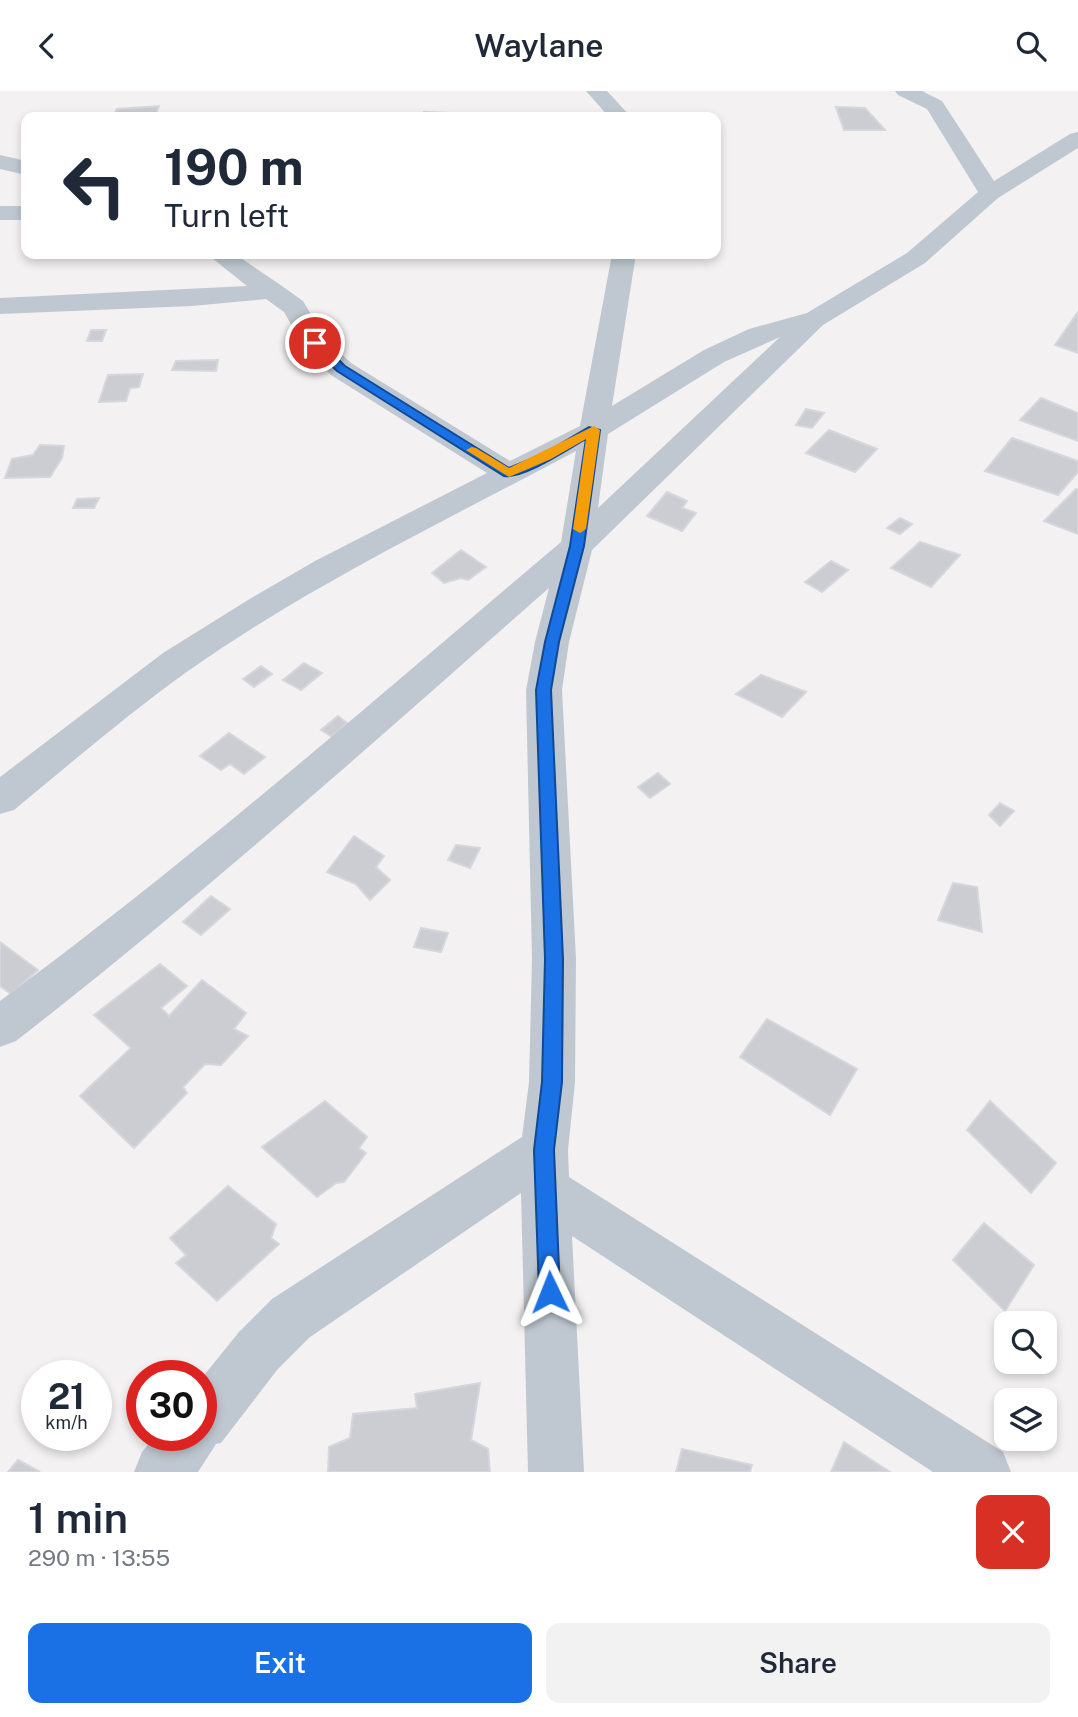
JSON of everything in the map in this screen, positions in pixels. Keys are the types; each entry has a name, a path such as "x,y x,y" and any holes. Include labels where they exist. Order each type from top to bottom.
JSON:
{"street":[{"path":"597,91 616,112"},
{"path":"905,91 935,105 990,193"},
{"path":"0,1027 82,965 338,753 577,546 816,319 916,258 990,193 1078,139"},
{"path":"0,162 21,167"},
{"path":"0,213 21,212"},
{"path":"226,259 294,307 315,343 341,369 509,473"},
{"path":"556,1472 545,1170 552,1082 554,959 544,690 552,642 577,546 623,259"},
{"path":"0,306 273,291"},
{"path":"0,799 107,713 176,662 260,608 327,569 594,430 713,356 759,335 816,319"},
{"path":"217,1403 258,1352 291,1318 545,1170"},
{"path":"545,1170 984,1472"},
{"path":"162,1472 179,1451"}],"building":[{"path":"159,106 157,112 116,112 117,109"},
{"path":"836,107 865,108 885,130 844,130"},
{"path":"1078,312 1078,353 1055,345"},
{"path":"91,330 106,330 102,341 87,341"},
{"path":"218,360 216,371 172,370 176,361"},
{"path":"143,374 139,387 130,388 126,401 99,402 108,375"},
{"path":"1041,398 1078,413 1078,441 1020,420"},
{"path":"806,409 824,413 812,428 796,425"},
{"path":"829,430 877,449 855,472 806,453"},
{"path":"1012,438 1078,461 1078,472 1058,495 985,471"},
{"path":"40,445 64,446 62,458 50,477 5,478 12,459 33,455"},
{"path":"1076,489 1078,534 1044,521"},
{"path":"667,492 687,501 682,508 696,513 682,531 647,516"},
{"path":"99,498 94,508 73,508 77,499"},
{"path":"900,518 912,524 900,534 887,528"},
{"path":"920,542 960,555 931,587 891,568"},
{"path":"461,550 486,567 468,580 461,578 444,583 432,573"},
{"path":"831,561 848,570 822,592 805,582"},
{"path":"304,663 322,673 301,690 283,680"},
{"path":"261,666 272,674 254,687 243,679"},
{"path":"761,675 806,692 782,717 736,694"},
{"path":"338,716 347,723 332,737 321,730"},
{"path":"229,733 265,757 244,774 230,764 221,770 200,756"},
{"path":"658,773 670,784 650,798 638,787"},
{"path":"1000,803 1014,811 1000,826 989,815"},
{"path":"354,836 384,856 376,867 390,880 370,900 356,884 327,872"},
{"path":"456,845 480,848 470,868 448,860"},
{"path":"953,883 977,887 982,932 938,920"},
{"path":"211,896 230,909 201,935 183,922"},
{"path":"421,928 448,933 441,952 414,947"},
{"path":"0,942 38,970 11,994 0,986"},
{"path":"160,964 187,986 161,1008 169,1016 202,980 246,1013 234,1029 248,1036 221,1065 205,1064 183,1087 187,1093 134,1148 80,1096 131,1048 94,1015"},
{"path":"767,1019 857,1069 830,1115 740,1057"},
{"path":"325,1101 367,1137 359,1148 366,1153 344,1182 336,1183 317,1197 262,1147"},
{"path":"990,1101 1056,1163 1031,1193 967,1130"},
{"path":"228,1186 276,1224 271,1238 279,1244 217,1301 176,1263 186,1255 170,1238"},
{"path":"984,1223 1034,1265 1005,1311 953,1260"},
{"path":"480,1383 471,1440 488,1449 490,1472 328,1472 329,1447 350,1438 353,1414 417,1408 415,1394"},
{"path":"844,1442 890,1472 831,1472"},
{"path":"682,1449 752,1465 750,1472 676,1472"},
{"path":"18,1460 40,1472 8,1472"}],"slow traffic":[{"path":"472,450 509,473 594,430 580,529"}],"route":[{"path":"315,343 341,369 509,473 594,430 577,546 552,642 544,690 554,959 552,1082 544,1150 550,1292"}]}
